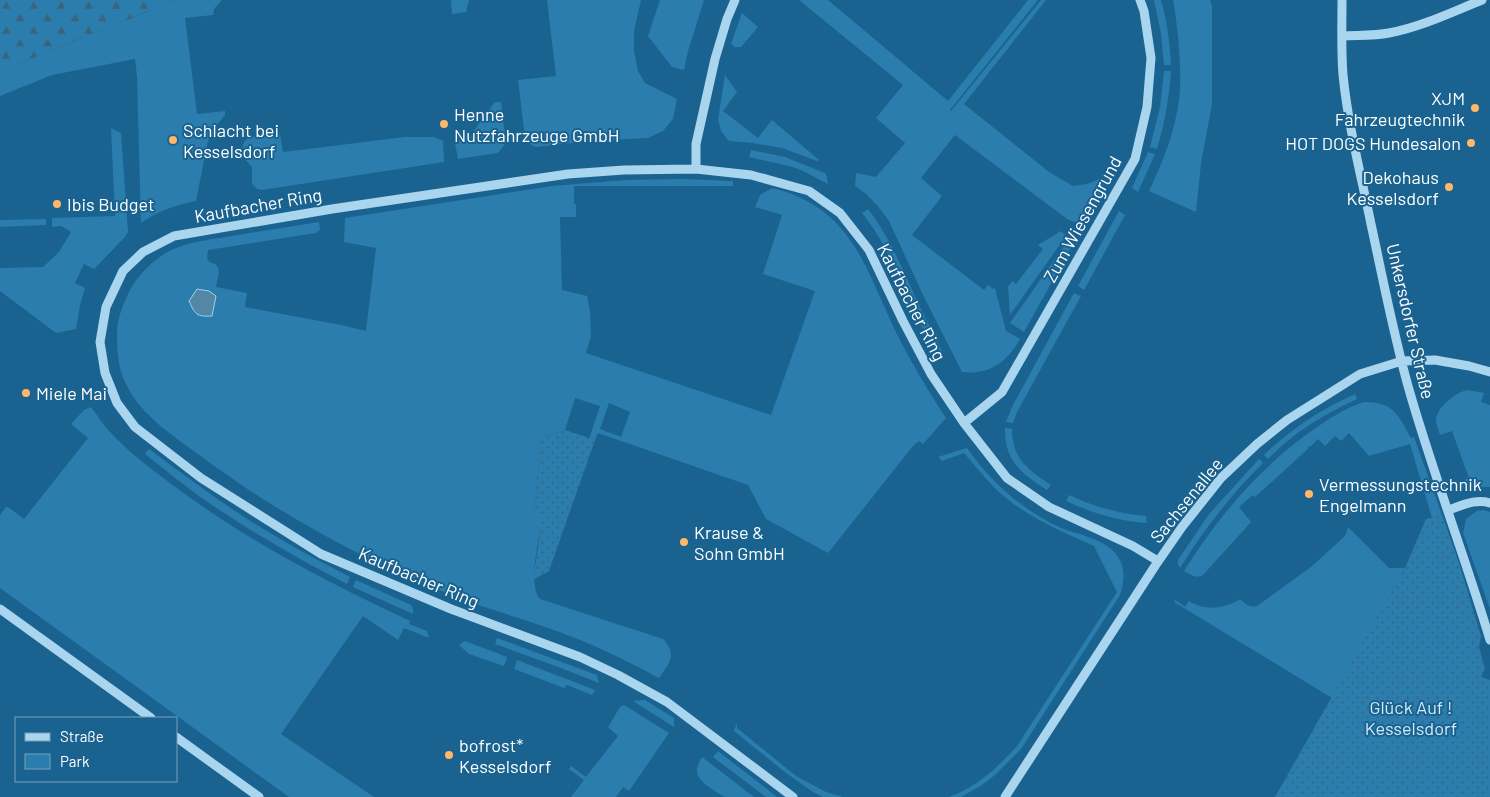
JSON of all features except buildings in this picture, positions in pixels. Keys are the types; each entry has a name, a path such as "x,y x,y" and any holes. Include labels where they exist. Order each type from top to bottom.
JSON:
{"street":[{"path":"696,169 696,144 715,59 735,0"},
{"name":"Zum Wiesengrund","path":"964,423 1002,392 1134,159 1147,107 1150,58 1144,11 1140,0"},
{"name":"Unkersdorfer Straße","path":"1342,0 1343,75 1348,109 1402,361 1410,393 1490,640"},
{"path":"1342,36 1388,33 1404,29 1436,19 1482,0"},
{"name":"Kaufbacher Ring","path":"793,797 667,702 618,675 580,657 451,609 322,554 201,478 135,426 117,403 105,373 100,342 106,307 123,271 142,252 174,236 332,209 568,174 624,170 696,169 751,175 809,191 840,213 869,250 931,374 964,423 1007,478 1049,507 1134,546 1158,561"},
{"name":"Sachsenallee","path":"1005,797 1182,527 1221,478 1257,444 1287,420 1360,374 1402,361 1435,360 1490,372"},
{"path":"1448,510 1472,502 1485,501 1490,503"},
{"path":"0,609 150,717"},
{"path":"178,738 259,797"}],"green space":[{"path":"0,0 176,0 0,71"},
{"path":"176,0 222,0 214,9 213,15 185,18 197,114 225,111 225,115 215,127 208,141 196,201 167,209 141,223 135,59 52,75 0,96 0,71"},
{"path":"451,0 469,0 466,12 452,14"},
{"path":"547,0 641,0 634,31 634,51 638,71 645,83 677,99 673,119 663,131 648,138 590,141 536,147 528,143 525,138 518,80 556,76"},
{"path":"660,0 704,0 684,70 672,67 648,36"},
{"path":"799,0 828,0 948,101 1028,0 1038,0 951,111 1041,0 1046,0 964,104 1049,172 1073,186 1087,184 1099,179 1107,179 1086,221 1074,222 1067,219 955,135 921,178 942,196 912,235 984,290 988,285 993,289 995,288 1006,331 1020,339 1009,354 997,365 981,371 962,372 923,295 889,221 877,205 855,186 856,173 876,177 905,143 876,118 903,85"},
{"path":"1154,0 1161,0 1168,32 1171,65 1164,65 1161,34"},
{"path":"1173,0 1210,0 1212,6 1212,104 1201,163 1196,212 1149,191 1169,141 1179,101 1180,55"},
{"path":"742,13 758,27 741,47 735,47 731,44"},
{"path":"1164,71 1171,71 1168,101 1157,149 1150,147 1160,107"},
{"path":"725,75 737,92 723,111 758,138 772,120 819,160 817,161 782,148 729,141 721,131 718,120"},
{"path":"495,102 501,102 506,143 498,153 458,159 454,138 470,136"},
{"path":"111,128 121,133 128,232 94,269 84,264 75,283 85,288 76,329 56,333 0,291 0,268 43,267 59,252 71,232 61,226 52,227 52,218 115,216"},
{"path":"280,134 283,152 405,137 434,137 443,141 444,162 262,190 257,189 252,184 252,167 243,157 243,144 249,137"},
{"path":"751,150 785,157 825,173 828,184 801,170 749,157"},
{"path":"1148,152 1155,154 1138,192 1132,188"},
{"path":"682,179 733,181 733,186 574,186 576,217 560,217 562,290 587,296 591,336 586,353 771,415 815,291 763,274 782,215 755,207 760,195 772,188 798,197 820,209 837,224 851,241 863,261 906,351 946,418 923,444 919,441 913,446 828,553 766,519 748,485 598,433 595,440 589,439 600,406 575,398 565,430 542,437 534,512 544,514 534,571 536,592 540,599 663,639 668,645 671,654 669,663 659,678 580,640 470,602 399,573 297,520 233,479 159,425 140,406 123,378 118,357 117,329 124,302 134,283 146,268 169,251 205,240 319,222 320,230 316,233 208,250 207,258 209,262 218,267 216,287 247,293 245,307 366,331 376,248 344,242 345,218 552,186 626,180","holes":["609,403 630,412 621,437 600,429"]},
{"path":"868,209 898,258 943,353 938,356 917,318 885,249 862,213"},
{"path":"1119,211 1125,215 1084,290 1078,286"},
{"path":"46,219 46,225 0,227 0,220"},
{"path":"1061,231 1066,236 1010,315 1008,287 1012,281 1016,284 1043,249 1038,245"},
{"path":"1069,239 1072,246 1024,332 1010,323"},
{"path":"1074,293 1081,296 1017,412 1013,423 1006,422 1013,405"},
{"path":"1468,390 1484,393 1481,402 1490,405 1490,487 1466,489 1459,487 1457,483 1469,478 1452,431 1440,435 1437,425 1436,419 1440,409 1453,397"},
{"path":"1355,394 1357,399 1310,425 1268,459 1264,455 1307,420"},
{"path":"1364,402 1382,404 1394,411 1411,438 1414,437 1442,515 1432,518 1410,444 1369,456 1349,433 1341,441 1335,436 1325,446 1318,439 1310,447 1308,446 1308,449 1255,497 1253,495 1239,507 1251,522 1203,575 1196,577 1184,571 1213,528 1265,469 1284,452 1326,421"},
{"path":"91,407 109,431 146,465 227,523 317,575 410,621 409,624 427,631 429,638 404,628 398,640 363,616 281,734 374,797 289,797 0,588 0,515 8,507 24,519 88,438 71,424 84,410"},
{"path":"1005,428 1012,429 1015,448 1023,463 1051,485 1047,490 1022,472 1011,458 1005,439"},
{"path":"565,430 595,440 549,571 533,580 543,514 534,512 542,437"},
{"path":"967,448 986,472 1008,494 1032,512 1059,527 1096,540 1109,547 1121,562 1123,584 1120,595 1021,749 982,785 961,797 949,797 969,788 986,776 1017,746 1117,592 1094,546 1040,520 1014,504 992,485 964,453 942,461 938,457"},
{"path":"149,449 252,522 350,577 347,584 312,566 212,505 145,454"},
{"path":"1259,459 1263,463 1218,513 1180,568 1178,560 1209,514"},
{"path":"1069,495 1106,509 1146,516 1147,523 1105,516 1066,501"},
{"path":"1477,511 1490,512 1490,609 1463,533 1466,519"},
{"name":"Glück Auf ! Kesselsdorf","path":"1442,515 1481,636 1479,647 1485,669 1481,677 1490,680 1490,797 1275,797 1405,568 1426,519"},
{"path":"1348,527 1389,568 1405,568 1332,698 1174,602 1175,600 1185,607 1189,601 1201,606 1214,608 1228,605 1240,599 1248,605 1257,606 1311,567 1345,536"},
{"path":"356,580 411,605 413,614 353,587"},
{"path":"497,638 597,675 599,683 495,644"},
{"path":"465,641 507,657 504,666 469,654 459,645"},
{"path":"517,660 595,690 592,695 567,685 564,688 514,669"},
{"path":"645,700 674,718 674,727 633,701"},
{"path":"624,705 669,733 629,791 623,787 616,797 571,797 584,780 569,769 571,766 586,777 618,736 608,727 620,707"},
{"path":"737,723 737,728 796,776 826,792 843,797 823,797 813,792 734,731"},
{"path":"718,751 777,797 766,797 713,757"},
{"path":"702,757 754,797 726,797 707,785 700,779 697,772"}],"shaded area":[{"path":"197,289 209,291 216,296 212,316 199,315 193,309 189,301"}],"place":[{"name":"XJM Fahrzeugtechnik","path":"1475,108"},
{"name":"Henne Nutzfahrzeuge GmbH","path":"444,124"},
{"name":"Schlacht bei Kesselsdorf","path":"173,140"},
{"name":"HOT DOGS Hundesalon","path":"1471,143"},
{"name":"Dekohaus Kesselsdorf","path":"1449,187"},
{"name":"Ibis Budget","path":"57,204"},
{"name":"Miele Mai","path":"26,393"},
{"name":"Vermessungstechnik Engelmann","path":"1309,494"},
{"name":"Krause & Sohn GmbH","path":"684,542"},
{"name":"bofrost* Kesselsdorf","path":"449,755"}]}
